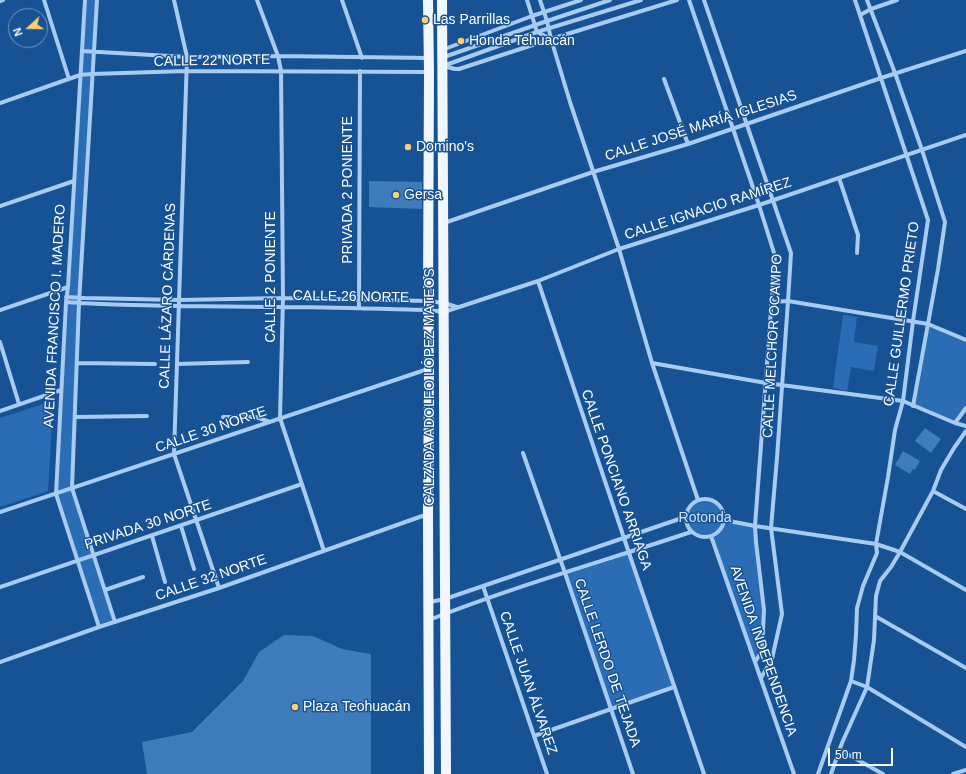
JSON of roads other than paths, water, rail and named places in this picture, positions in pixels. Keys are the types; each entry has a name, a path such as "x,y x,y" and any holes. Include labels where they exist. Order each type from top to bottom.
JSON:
{"main road":[{"name":"CALZADA ADOLFO LÓPEZ MATEOS","path":"428,0 429,774"},
{"name":"CALZADA ADOLFO LÓPEZ MATEOS","path":"442,0 446,774"}],"street":[{"path":"44,0 69,79"},
{"name":"AVENIDA FRANCISCO I. MADERO","path":"85,0 68,287 66,297 56,494 99,627"},
{"name":"AVENIDA FRANCISCO I. MADERO","path":"97,0 80,298 72,488 115,622"},
{"name":"CALLE LÁZARO CÁRDENAS","path":"174,0 187,57 174,454 219,588"},
{"name":"CALLE 2 PONIENTE","path":"257,0 278,56 281,71 283,307 280,418 324,551"},
{"path":"342,0 362,58"},
{"path":"526,0 537,32 551,39"},
{"path":"540,0 593,172 619,249 652,363 698,500"},
{"path":"442,58 532,16 581,0"},
{"path":"442,58 610,0"},
{"path":"442,58 548,29 641,0"},
{"path":"442,58 455,70 677,0"},
{"name":"CALLE MELCHOR OCAMPO","path":"689,0 775,256 755,526 764,610 762,651 755,662"},
{"name":"CALLE MELCHOR OCAMPO","path":"704,0 791,253 778,458 771,528 782,614 772,659 761,678"},
{"name":"CALLE GUILLERMO PRIETO","path":"818,774 851,681 856,641 857,608 862,586 877,553 876,544 895,430 902,401 928,220 854,0"},
{"name":"CALLE GUILLERMO PRIETO","path":"867,0 895,73 945,222 913,406"},
{"path":"860,15 871,9 897,0"},
{"name":"CALLE 22 NORTE","path":"82,51 187,57 278,56 429,58"},
{"name":"CALLE JOSÉ MARÍA IGLESIAS","path":"444,223 593,172 688,144 895,73 966,51"},
{"name":"CALLE 22 NORTE","path":"0,103 80,75 92,74 187,71 429,72"},
{"name":"PRIVADA 2 PONIENTE","path":"359,308 360,71"},
{"path":"664,78 688,144"},
{"name":"CALLE IGNACIO RAMÍREZ","path":"444,307 458,307 538,281 619,249 759,205 966,135"},
{"path":"839,178 858,235 857,253"},
{"path":"0,206 74,181"},
{"name":"CALLE PONCIANO ARRIAGA","path":"538,281 704,774"},
{"path":"0,310 68,287"},
{"name":"CALLE 26 NORTE","path":"66,297 179,300 283,298 358,300 444,307"},
{"path":"772,302 788,301 913,321 928,324 966,340"},
{"name":"CALLE 26 NORTE","path":"66,302 179,306 359,308 428,305 444,307"},
{"path":"444,307 458,307"},
{"path":"0,342 19,404"},
{"path":"177,364 248,362"},
{"path":"77,363 155,364"},
{"path":"652,363 782,385 902,401 966,426"},
{"name":"CALLE 30 NORTE","path":"0,512 429,368"},
{"path":"0,410 61,390"},
{"path":"955,422 966,408"},
{"path":"75,418 147,416"},
{"path":"223,417 256,417 270,422"},
{"path":"831,774 867,688 874,640 876,596 880,581 900,552 933,491 941,470 966,431"},
{"name":"CALLE LERDO DE TEJADA","path":"523,453 633,774"},
{"name":"PRIVADA 30 NORTE","path":"0,586 78,561 302,484"},
{"path":"933,491 966,509"},
{"path":"708,498 716,502 722,510 724,520 720,530 711,536 700,537 691,532 687,525 685,517 689,506 698,500 708,498"},
{"name":"CALLE 32 NORTE","path":"0,662 99,627 219,588 428,514"},
{"path":"429,603 445,599 685,517"},
{"path":"724,520 876,544 900,552 966,590"},
{"path":"180,526 194,570"},
{"path":"429,620 487,599 691,532"},
{"path":"152,536 165,582"},
{"name":"AVENIDA INDEPENDENCIA","path":"711,536 794,774"},
{"path":"105,590 143,577"},
{"name":"CALLE JUAN ÁLVAREZ","path":"483,586 547,774"},
{"path":"875,616 966,668"},
{"path":"851,681 867,688 966,747"},
{"path":"534,736 674,687"},
{"path":"840,750 883,774"},
{"path":"953,774 966,770"}],"place":[{"name":"Las Parrillas","path":"425,20"},
{"name":"Honda Tehuacán","path":"461,41"},
{"name":"Domino's","path":"408,147"},
{"name":"Gersa","path":"396,195"},
{"name":"Plaza Teohuacán","path":"295,707"}],"park label":[{"name":"Rotonda","path":"705,518"}]}
